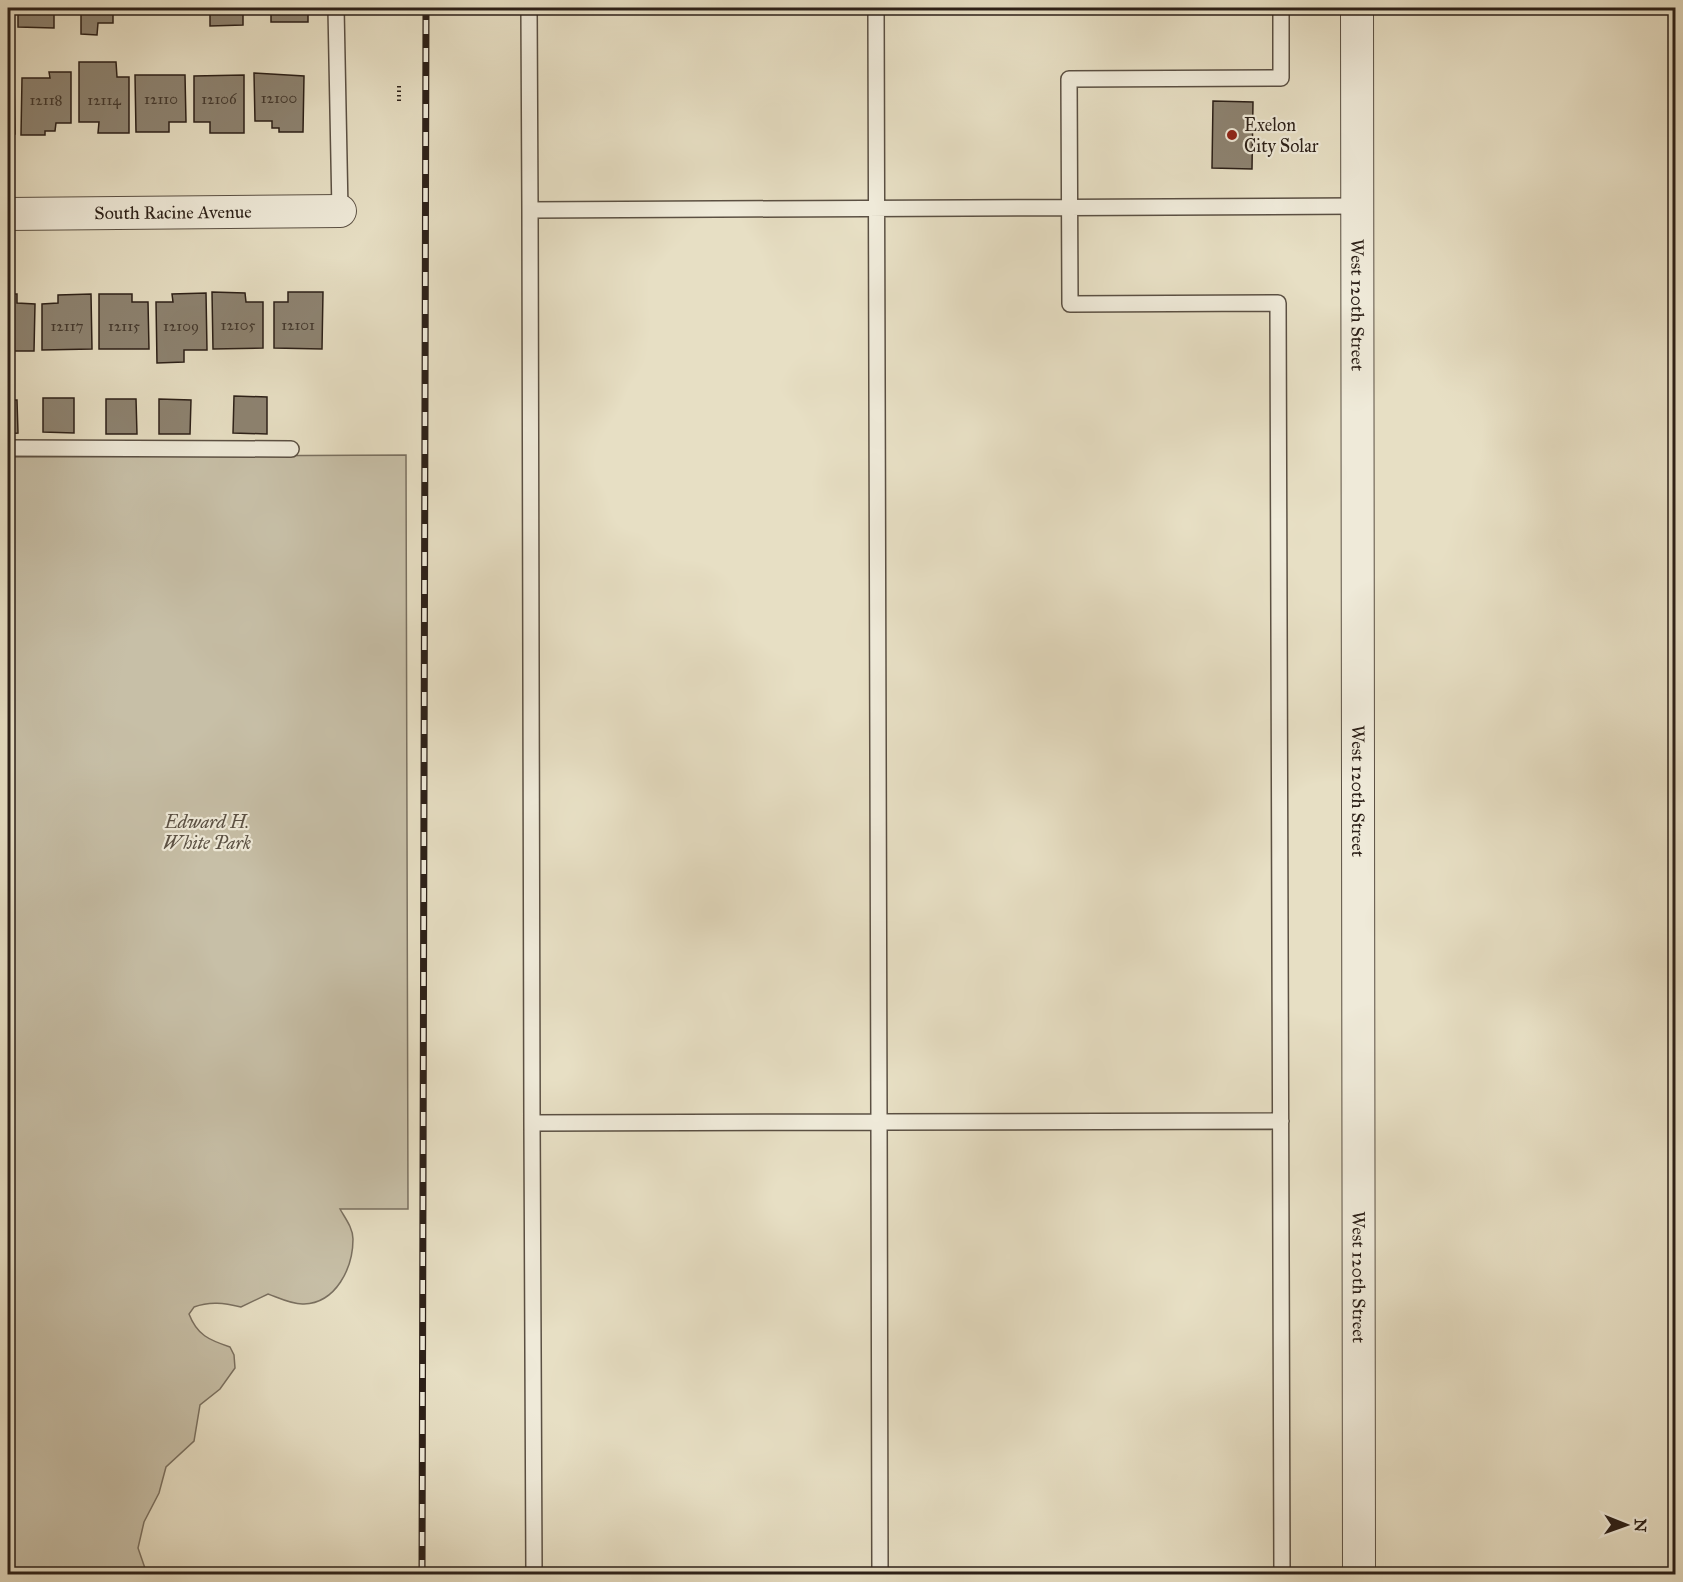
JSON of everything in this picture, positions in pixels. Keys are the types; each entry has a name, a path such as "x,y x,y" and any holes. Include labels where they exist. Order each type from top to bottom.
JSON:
{"street":[{"name":"West 120th Street","path":"1357,8 1359,1575"},
{"name":"South Racine Avenue","path":"8,214 340,211"}],"lane":[{"path":"336,8 340,211"},
{"path":"529,8 534,1575"},
{"path":"876,8 880,1575"},
{"path":"1281,8 1281,78 1069,79 1070,304 1278,303 1282,1575"},
{"path":"530,210 1358,206"},
{"path":"8,448 291,449"},
{"path":"532,1123 1281,1121"}],"path":[{"path":"399,86 399,100"}],"green space":[{"name":"Edward H. White Park","path":"406,455 408,1209 340,1209 352,1231 352,1250 341,1282 325,1298 304,1304 286,1301 268,1294 241,1307 217,1303 194,1307 189,1314 196,1327 210,1339 230,1347 234,1355 235,1368 220,1389 200,1405 194,1441 166,1467 159,1493 144,1522 138,1548 147,1574 8,1574 8,457"}],"building":[{"path":"8,8 12,8 12,29 8,29"},
{"path":"18,8 54,8 54,28 18,27"},
{"path":"81,8 113,8 113,23 98,23 97,35 81,34"},
{"path":"210,8 243,8 243,25 210,26"},
{"path":"271,8 308,8 308,22 271,22"},
{"path":"79,62 116,62 117,77 129,77 129,133 98,133 99,122 79,122"},
{"path":"49,72 71,72 71,123 56,123 55,131 45,131 45,135 21,135 22,78 50,78"},
{"path":"254,73 304,76 303,132 279,132 279,128 272,128 272,121 255,121"},
{"path":"135,75 185,75 186,122 169,122 169,132 136,132"},
{"path":"244,75 244,133 210,133 210,122 194,122 194,76"},
{"path":"8,78 14,78 15,134 8,134"},
{"name":"Exelon City Solar","path":"1213,101 1253,102 1252,169 1212,168"},
{"path":"212,292 245,293 246,302 263,302 263,348 213,349"},
{"path":"288,292 323,292 322,349 274,348 274,302 288,302"},
{"path":"206,293 207,350 184,350 184,362 157,363 156,302 173,302 172,294"},
{"path":"8,294 17,294 17,303 35,304 34,351 8,351"},
{"path":"91,294 92,349 42,350 42,304 58,303 58,295"},
{"path":"99,294 132,294 132,302 148,302 149,349 99,349"},
{"path":"234,396 267,397 267,434 233,433"},
{"path":"43,398 74,398 74,433 43,432"},
{"path":"106,399 136,399 137,434 106,434"},
{"path":"159,399 191,400 190,434 159,434"},
{"path":"8,400 17,400 18,433 8,434"}],"railway":[{"path":"422,1574 426,8"}],"place":[{"name":"Exelon City Solar","path":"1232,135"}]}
